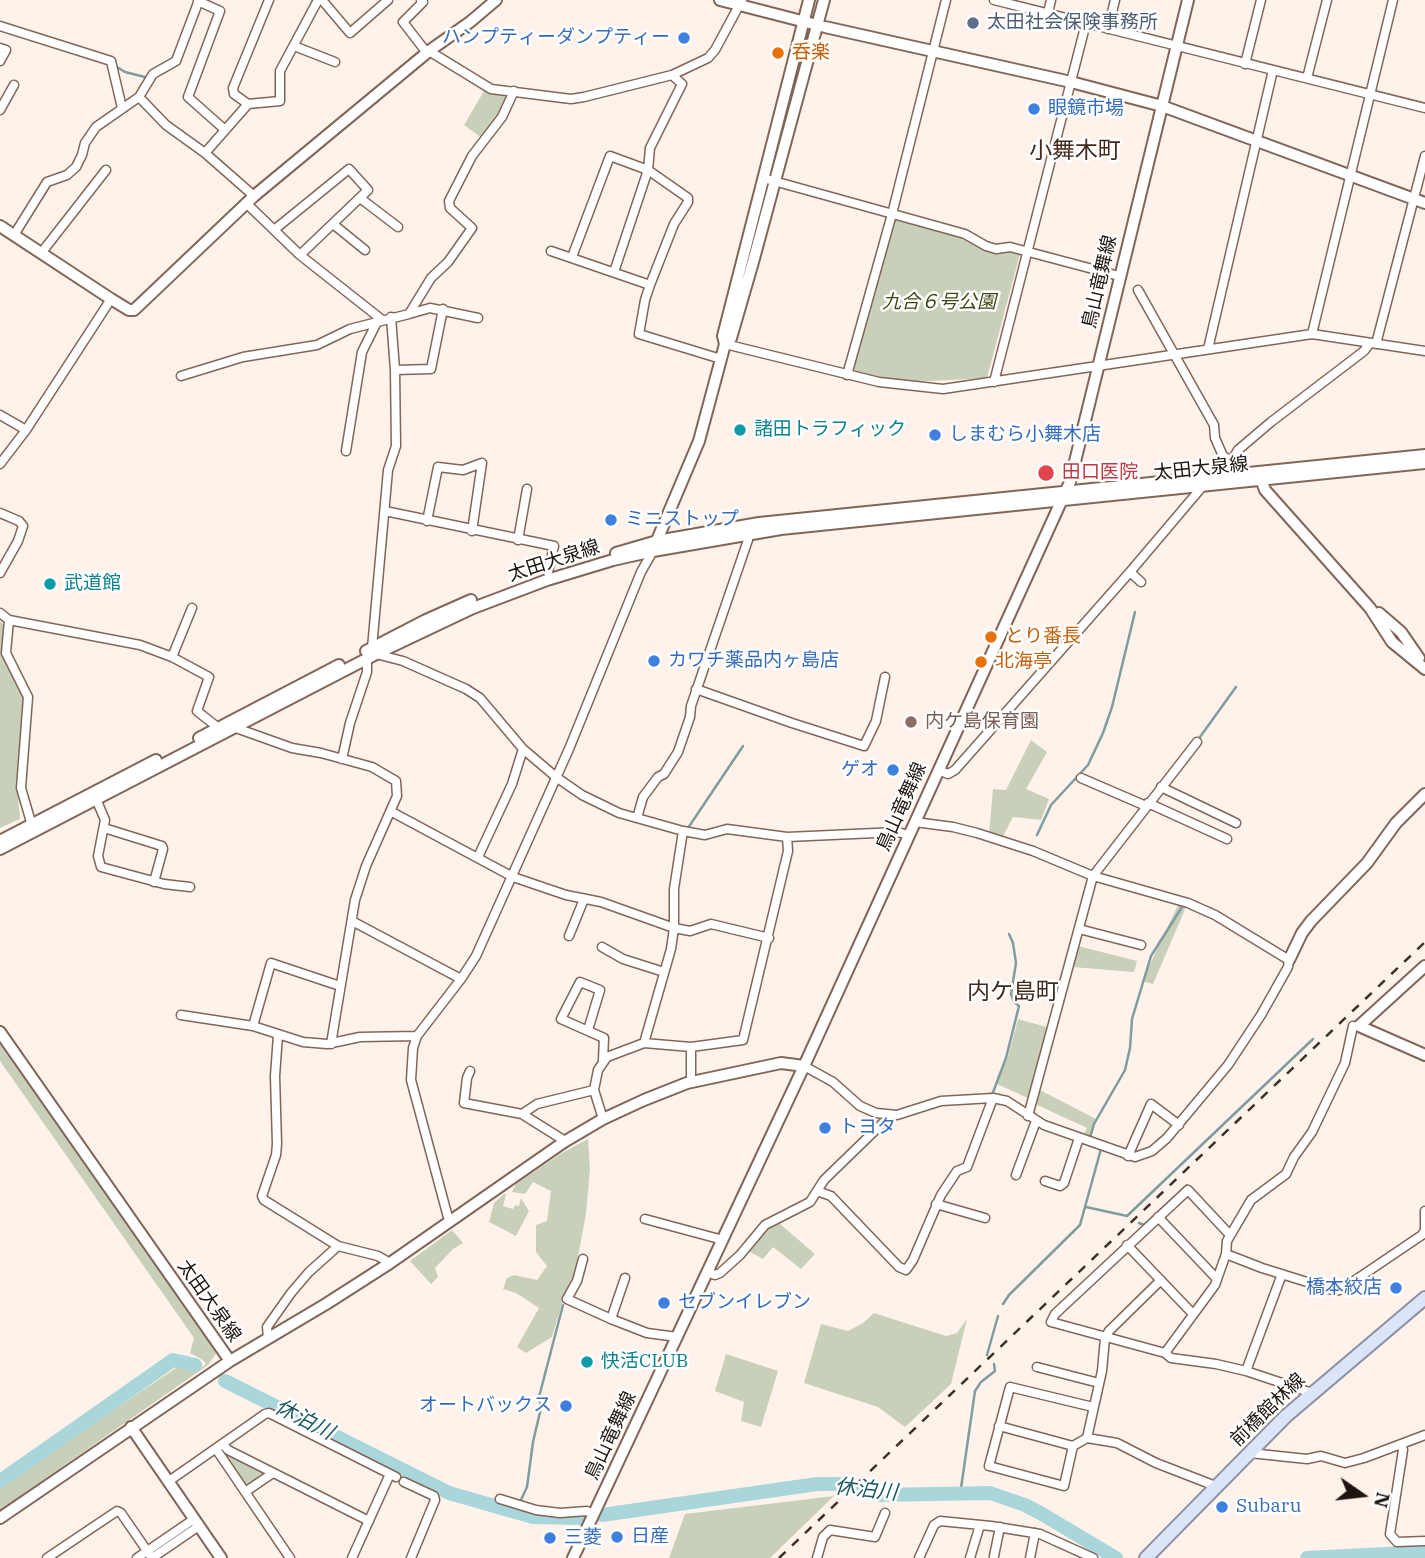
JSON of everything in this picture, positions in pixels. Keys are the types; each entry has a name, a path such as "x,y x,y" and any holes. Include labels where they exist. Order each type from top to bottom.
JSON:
{"main road":[{"path":"0,226 129,310 138,308 250,200 428,52 496,0"},
{"path":"720,0 741,2 817,25 1072,82 1162,106 1425,203"},
{"path":"655,546 699,441 725,344 723,336 809,0"},
{"path":"725,344 731,338 776,182 824,0"},
{"name":"鳥山竜舞線","path":"573,1558 804,1066 1064,496 1188,0"},
{"name":"太田大泉線","path":"0,849 32,829 474,600 548,572 655,546 748,530 1260,476 1425,455"},
{"name":"太田大泉線","path":"1260,476 1425,463"},
{"path":"1260,476 1265,490 1370,608 1392,642 1425,668"},
{"name":"太田大泉線","path":"1064,496 1202,487 1231,479"},
{"name":"太田大泉線","path":"226,730 372,653 472,608 534,584 655,546"},
{"path":"1289,960 1311,921 1367,863 1396,823 1425,794"},
{"name":"太田大泉線","path":"0,841 32,829"},
{"path":"1425,966 1359,1026 1425,1055"},
{"name":"太田大泉線","path":"0,1032 230,1360 0,1518"},
{"path":"230,1360 390,1263 565,1141 603,1119 643,1100 691,1083 781,1063 804,1066"},
{"name":"前橋館林線","path":"1146,1558 1312,1393 1425,1298"},
{"path":"131,1427 221,1558"}],"street":[{"path":"248,104 234,94 233,88 269,0"},
{"path":"205,153 248,104 280,101 279,73 294,46 326,1 350,33 388,0"},
{"path":"421,0 423,2 403,22 428,52 491,89 571,99 672,75 708,58 741,2"},
{"path":"848,375 946,0"},
{"path":"994,0 1425,108"},
{"path":"1048,13 1051,0"},
{"path":"1108,29 1115,0"},
{"path":"1245,64 1261,0"},
{"path":"1307,78 1327,0"},
{"path":"1312,334 1393,0"},
{"path":"14,235 47,182 71,172 79,162 85,143 96,127 139,97 153,74 178,58 198,1 220,11 188,97 224,129"},
{"path":"994,382 1086,23"},
{"path":"0,26 111,61 122,108"},
{"path":"294,46 335,62"},
{"path":"0,48 6,50 0,61"},
{"path":"1208,349 1273,71"},
{"path":"614,272 648,170 650,148 682,84 672,75"},
{"path":"0,110 14,85"},
{"path":"409,314 431,278 448,262 472,228 450,208 449,201 472,156 502,117 514,91"},
{"path":"139,97 166,125 205,153 300,255 379,321"},
{"path":"572,257 610,156 648,170 688,198 688,202 674,225 650,285 639,334 721,359"},
{"path":"1231,479 1232,461 1238,450 1373,344 1425,156"},
{"path":"274,230 349,169 368,190 300,255"},
{"path":"42,252 106,170"},
{"path":"763,178 965,234 996,249 1010,247 1119,276"},
{"path":"360,198 398,228"},
{"path":"333,224 365,250"},
{"path":"551,251 650,285"},
{"path":"1138,290 1214,425 1220,450 1232,461"},
{"path":"0,464 26,430 111,299"},
{"path":"181,376 243,357 317,345 350,329 430,307 478,318"},
{"path":"396,370 431,369 443,309"},
{"path":"342,759 350,723 372,653 388,470 396,446 396,370 391,317"},
{"path":"346,450 362,352 379,321"},
{"path":"725,344 879,382 943,389 1312,334 1425,351"},
{"path":"0,415 26,430"},
{"path":"427,521 438,467 463,470 482,463 472,531"},
{"path":"938,770 948,774 955,770 1202,487"},
{"path":"519,540 527,489"},
{"path":"385,511 554,546 548,572"},
{"path":"0,513 19,521 23,526 18,541 0,573"},
{"path":"637,818 643,797 658,777 664,774 678,752 696,690 748,540 748,530"},
{"path":"449,1221 411,1080 410,1060 417,1036 476,956 513,877 641,572 655,546"},
{"path":"1130,572 1141,582"},
{"path":"172,657 192,608"},
{"path":"0,613 9,620 140,645 172,657 209,677 197,710 226,730 372,767 396,781 397,796 366,866 352,921 331,1044"},
{"path":"9,620 6,653 28,696 21,788 32,829"},
{"path":"372,653 403,661 480,698 523,749 555,777 582,795 619,813 705,835 727,829 787,837 898,832 908,835"},
{"path":"696,690 864,746 876,721 885,677"},
{"path":"1016,1175 1093,876 1197,741"},
{"path":"478,857 512,784 523,749"},
{"path":"1081,778 1227,839"},
{"path":"1161,787 1236,823"},
{"path":"95,797 104,815 98,862 101,867 154,882 190,887"},
{"path":"392,811 513,877 601,902 674,928 690,931 711,924 769,938"},
{"path":"804,1066 833,1082 864,1109 891,1115 907,1113 941,1101 993,1098 1007,1101 1032,1119 1135,1157 1152,1151 1179,1125 1228,1065 1277,988 1289,960 1215,915 1188,903 1093,876 1033,851 977,833 915,822"},
{"path":"104,828 162,846 154,882"},
{"path":"644,1043 674,928 674,889 683,831"},
{"path":"603,1060 644,1043 691,1046 743,1040 769,938 788,850 787,837"},
{"path":"569,936 584,899"},
{"path":"352,921 461,979"},
{"path":"1079,929 1141,945"},
{"path":"602,947 623,959 664,972"},
{"path":"253,1026 271,963 340,986"},
{"path":"588,1030 600,990 580,982 561,1019 604,1038 603,1060 594,1090 603,1119"},
{"path":"181,1015 253,1026 303,1042 331,1044 360,1037 417,1036"},
{"path":"1165,1353 1217,1279 1226,1254 1227,1241 1251,1200 1286,1174 1294,1157 1312,1132 1346,1063 1353,1026"},
{"path":"278,1035 275,1076 276,1155 262,1196 264,1200 338,1246 378,1256 390,1263"},
{"path":"691,1046 691,1083"},
{"path":"470,1071 464,1103 523,1114 565,1141"},
{"path":"523,1114 537,1104 594,1090"},
{"path":"817,1191 831,1196 899,1267 906,1270 913,1260 936,1204 957,1171 967,1167 993,1098"},
{"path":"1128,1156 1151,1104 1179,1125"},
{"path":"708,1272 715,1275 720,1273 740,1255 760,1228 810,1202 824,1181 891,1115"},
{"path":"1045,1181 1060,1186 1064,1183 1079,1138"},
{"path":"1230,1235 1188,1190 1051,1320 1053,1324 1165,1353 1171,1358 1246,1371 1312,1393"},
{"path":"936,1204 985,1218"},
{"path":"1226,1254 1336,1291 1422,1235 1425,1211"},
{"path":"1158,1217 1217,1279"},
{"path":"645,1219 723,1240"},
{"path":"1128,1245 1193,1314"},
{"path":"268,1338 267,1328 291,1293 309,1272 338,1246"},
{"path":"583,1259 577,1281 567,1299 647,1333 677,1338"},
{"path":"1246,1371 1282,1274"},
{"path":"611,1319 625,1278"},
{"path":"1087,1438 1105,1338 1161,1280"},
{"path":"1037,1367 1099,1383"},
{"path":"1073,1446 1064,1486 989,1466 1010,1387 1093,1407"},
{"path":"169,1481 269,1413 435,1497 411,1558"},
{"path":"999,1426 1073,1446 1087,1438 1117,1443 1156,1463 1218,1487"},
{"path":"1250,1452 1307,1459 1321,1457 1345,1463 1425,1435"},
{"path":"1401,1444 1403,1450 1390,1534 1397,1542 1425,1541"},
{"path":"219,1447 369,1521"},
{"path":"219,1447 245,1492 290,1558"},
{"path":"245,1492 273,1472"},
{"path":"352,1558 369,1521 396,1478"},
{"path":"500,1499 548,1512 587,1511 594,1514"},
{"path":"47,1558 117,1511 151,1556"},
{"path":"817,1558 824,1537 830,1530 875,1537 885,1513"},
{"path":"919,1558 934,1525 940,1521 1035,1533 1093,1558"},
{"path":"136,1558 151,1556 196,1523"},
{"path":"970,1558 980,1525"},
{"path":"993,1556 1000,1527"},
{"path":"1030,1558 1035,1533"}],"green space":[{"path":"484,91 510,97 482,138 464,125"},
{"name":"九合６号公園","path":"893,219 1020,254 987,378 911,382 856,373 854,368"},
{"path":"0,621 8,633 6,663 26,698 18,795 20,819 0,828"},
{"path":"1031,740 1047,752 1026,789 1049,799 1041,820 1013,817 1001,840 989,835 993,789 1006,790"},
{"path":"1178,905 1186,907 1153,984 1142,981"},
{"path":"1078,946 1137,961 1134,972 1072,967"},
{"path":"1018,1019 1050,1028 1030,1099 997,1084 1008,1057"},
{"path":"0,1042 217,1352 208,1365 0,1510 0,1486 179,1366 198,1370 206,1364 190,1353 194,1338 0,1061"},
{"path":"1040,1090 1096,1119 1089,1138 1083,1136 1087,1128 1035,1104"},
{"path":"588,1139 590,1169 586,1214 575,1272 552,1337 526,1353 517,1347 539,1308 516,1293 503,1289 507,1278 514,1275 537,1280 547,1266 536,1252 536,1225 547,1221 551,1191 533,1182 525,1194 512,1192 516,1184"},
{"path":"504,1194 503,1206 513,1209 515,1205 519,1206 521,1198 529,1211 516,1236 489,1222 494,1203"},
{"path":"779,1223 815,1254 801,1269 773,1247 763,1259 748,1251 763,1230"},
{"path":"452,1230 463,1243 453,1249 435,1268 438,1277 431,1284 410,1261"},
{"path":"874,1313 946,1336 957,1333 967,1319 951,1384 905,1427 878,1407 804,1383 821,1324 848,1331"},
{"path":"726,1354 778,1371 761,1427 741,1421 744,1402 715,1391"},
{"path":"222,1453 265,1474 248,1486 245,1485"},
{"path":"834,1496 770,1558 669,1558 685,1514"}],"waterway":[{"path":"183,53 194,23"},
{"path":"114,60 117,67 125,72 149,78"},
{"path":"1037,835 1051,805 1088,765 1103,733 1135,612"},
{"path":"1200,737 1236,687"},
{"path":"686,831 743,746"},
{"path":"1090,1138 1094,1124 1125,1070 1132,1019 1151,956 1182,907"},
{"path":"992,1095 1006,1058 1019,1006 1011,994 1016,963 1009,934"},
{"path":"1086,1207 1127,1216 1313,1039"},
{"path":"1003,1304 1080,1225 1101,1149"},
{"path":"1139,1223 1144,1225 1187,1185"},
{"path":"520,1502 527,1487 541,1408 539,1397 563,1305"},
{"path":"987,1355 998,1316"},
{"name":"休泊川","path":"0,1481 173,1360 195,1365"},
{"path":"960,1495 975,1391 981,1382 995,1371 994,1364"},
{"name":"休泊川","path":"225,1381 449,1493 533,1517 581,1518"},
{"name":"休泊川","path":"602,1515 817,1484 839,1484 878,1495 990,1493 1025,1505 1116,1558"},
{"path":"155,1551 182,1533"},
{"name":"休泊川","path":"1307,1558 1425,1552"}],"railway":[{"path":"779,1558 1425,942"}],"place":[{"name":"太田社会保険事務所","path":"973,23"},
{"name":"ハンプティーダンプティー","path":"684,38"},
{"name":"呑楽","path":"778,53"},
{"name":"眼鏡市場","path":"1034,109"},
{"name":"諸田トラフィック","path":"740,430"},
{"name":"しまむら小舞木店","path":"935,435"},
{"name":"田口医院","path":"1046,473"},
{"name":"ミニストップ","path":"611,520"},
{"name":"武道館","path":"50,584"},
{"name":"とり番長","path":"991,637"},
{"name":"カワチ薬品内ヶ島店","path":"654,661"},
{"name":"北海亭","path":"981,662"},
{"name":"内ケ島保育園","path":"911,722"},
{"name":"ゲオ","path":"893,770"},
{"name":"トヨタ","path":"825,1128"},
{"name":"橋本絞店","path":"1396,1288"},
{"name":"セブンイレブン","path":"664,1303"},
{"name":"快活CLUB","path":"587,1362"},
{"name":"オートバックス","path":"566,1406"},
{"name":"Subaru","path":"1222,1507"},
{"name":"日産","path":"617,1537"},
{"name":"三菱","path":"550,1538"}],"district":[{"name":"小舞木町","path":"1075,151"},
{"name":"内ケ島町","path":"1013,992"}]}
